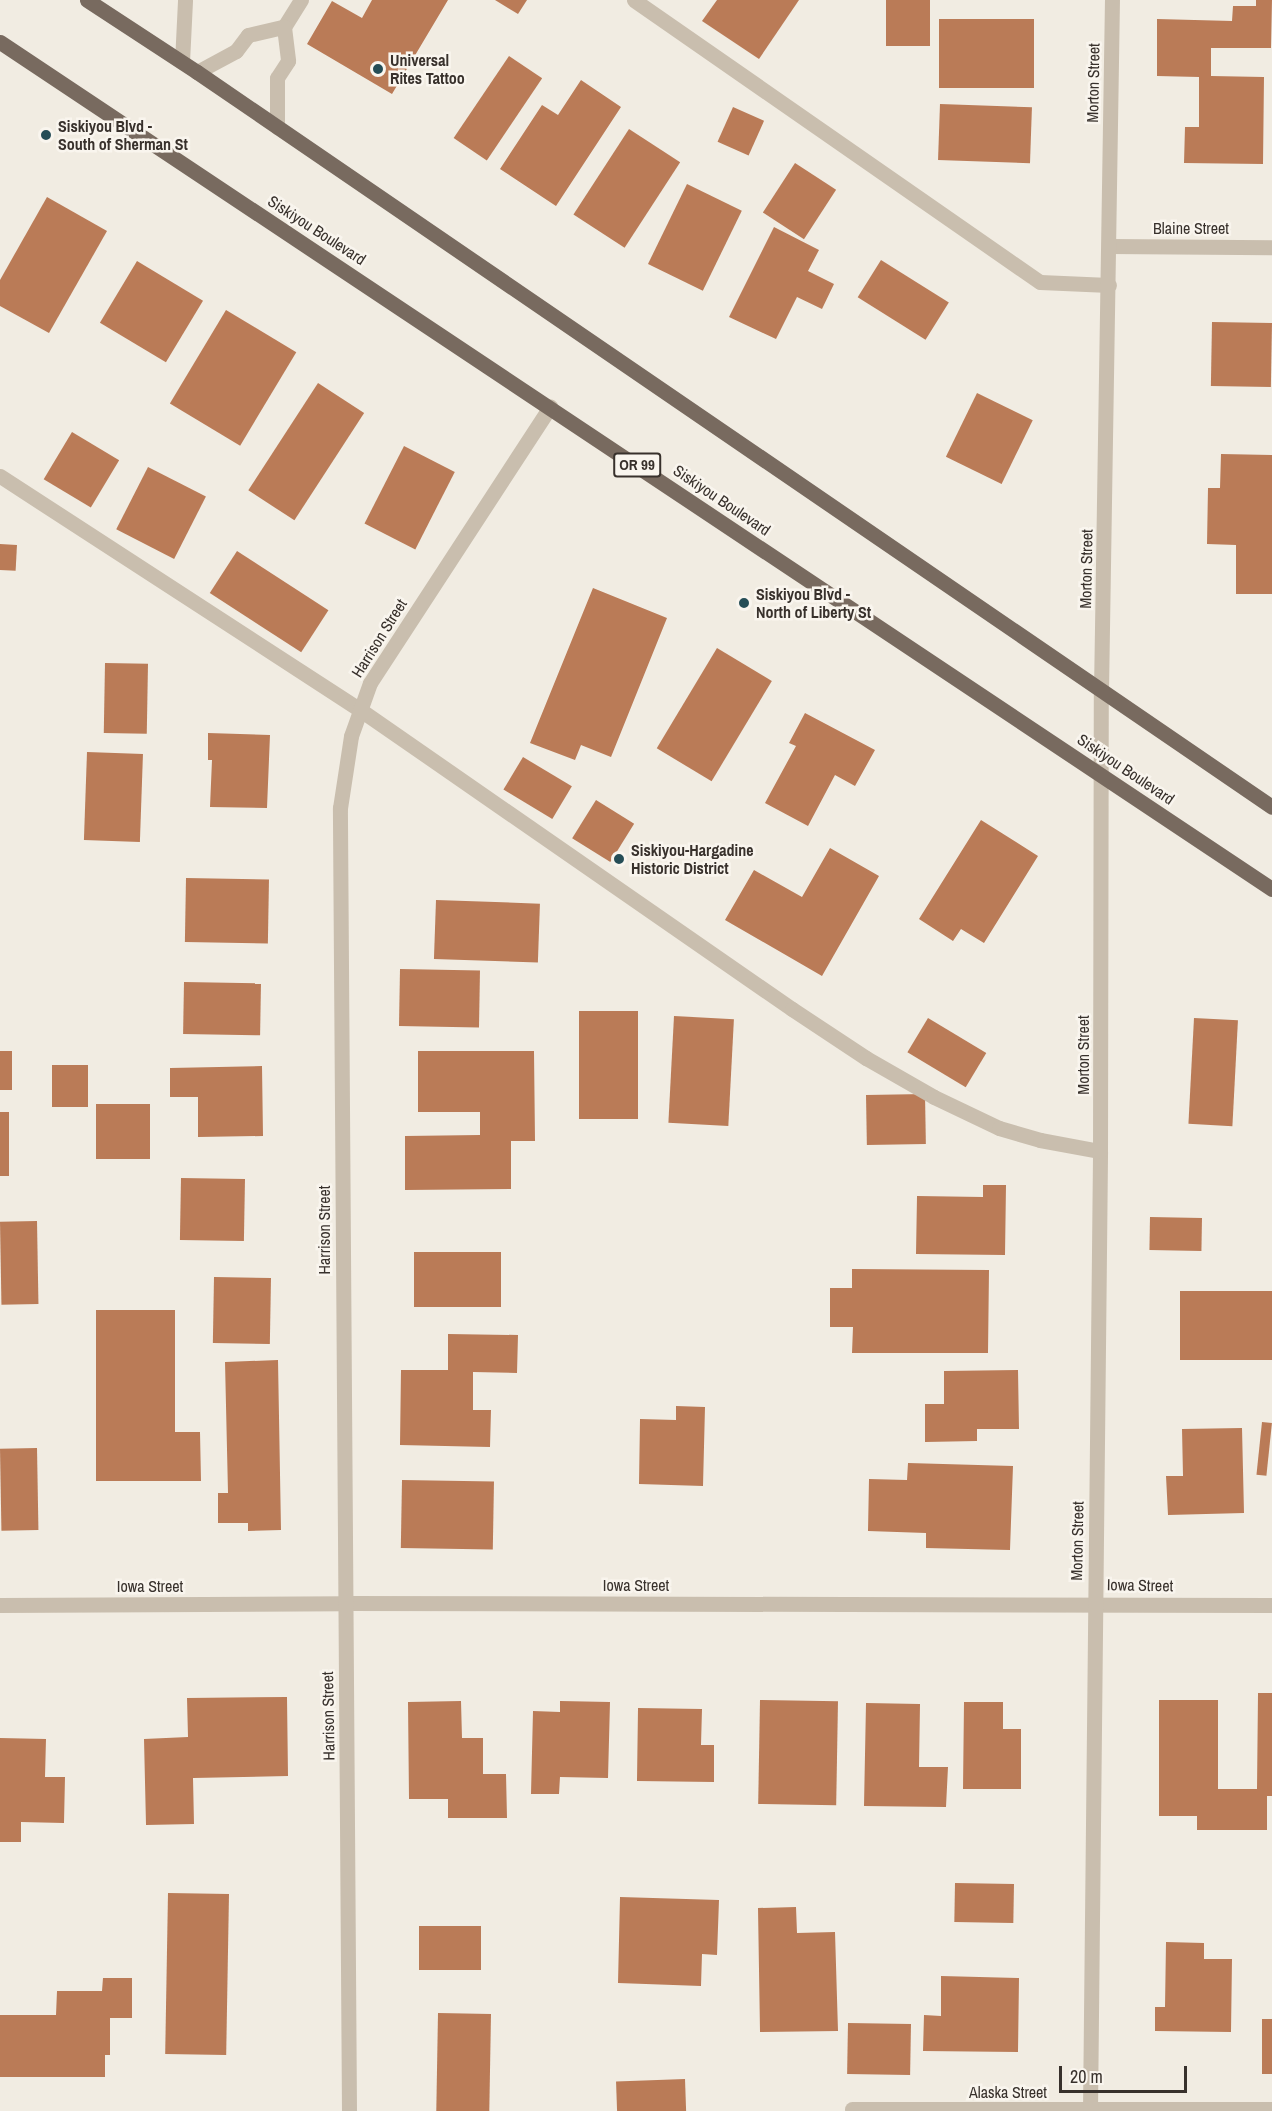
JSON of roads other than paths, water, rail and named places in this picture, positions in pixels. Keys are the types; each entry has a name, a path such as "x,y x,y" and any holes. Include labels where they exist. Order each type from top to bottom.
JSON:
{"main road":[{"path":"87,0 197,72 1272,807"},
{"name":"Siskiyou Boulevard","path":"0,42 1272,889"}],"street":[{"path":"182,62 185,0"},
{"path":"277,127 277,78 288,61 284,27 301,0"},
{"path":"634,0 1040,282 1109,285"},
{"name":"Morton Street","path":"1090,2111 1100,1151 1101,691 1112,0"},
{"path":"197,72 236,51 248,35 284,27"},
{"name":"Blaine Street","path":"1109,246 1272,247"},
{"name":"Harrison Street","path":"349,2111 340,808 351,736 370,683 550,407"},
{"path":"0,476 359,709 866,1058 934,1097 999,1128 1040,1140 1100,1151"},
{"name":"Iowa Street","path":"0,1605 345,1603 1272,1605"},
{"name":"Alaska Street","path":"852,2109 1090,2111 1272,2109"}],"place":[{"name":"Universal Rites Tattoo","path":"378,69"},
{"name":"Siskiyou Blvd - South of Sherman St","path":"46,135"},
{"name":"Siskiyou Blvd - North of Liberty St","path":"744,603"},
{"name":"Siskiyou-Hargadine Historic District","path":"619,859"}]}
